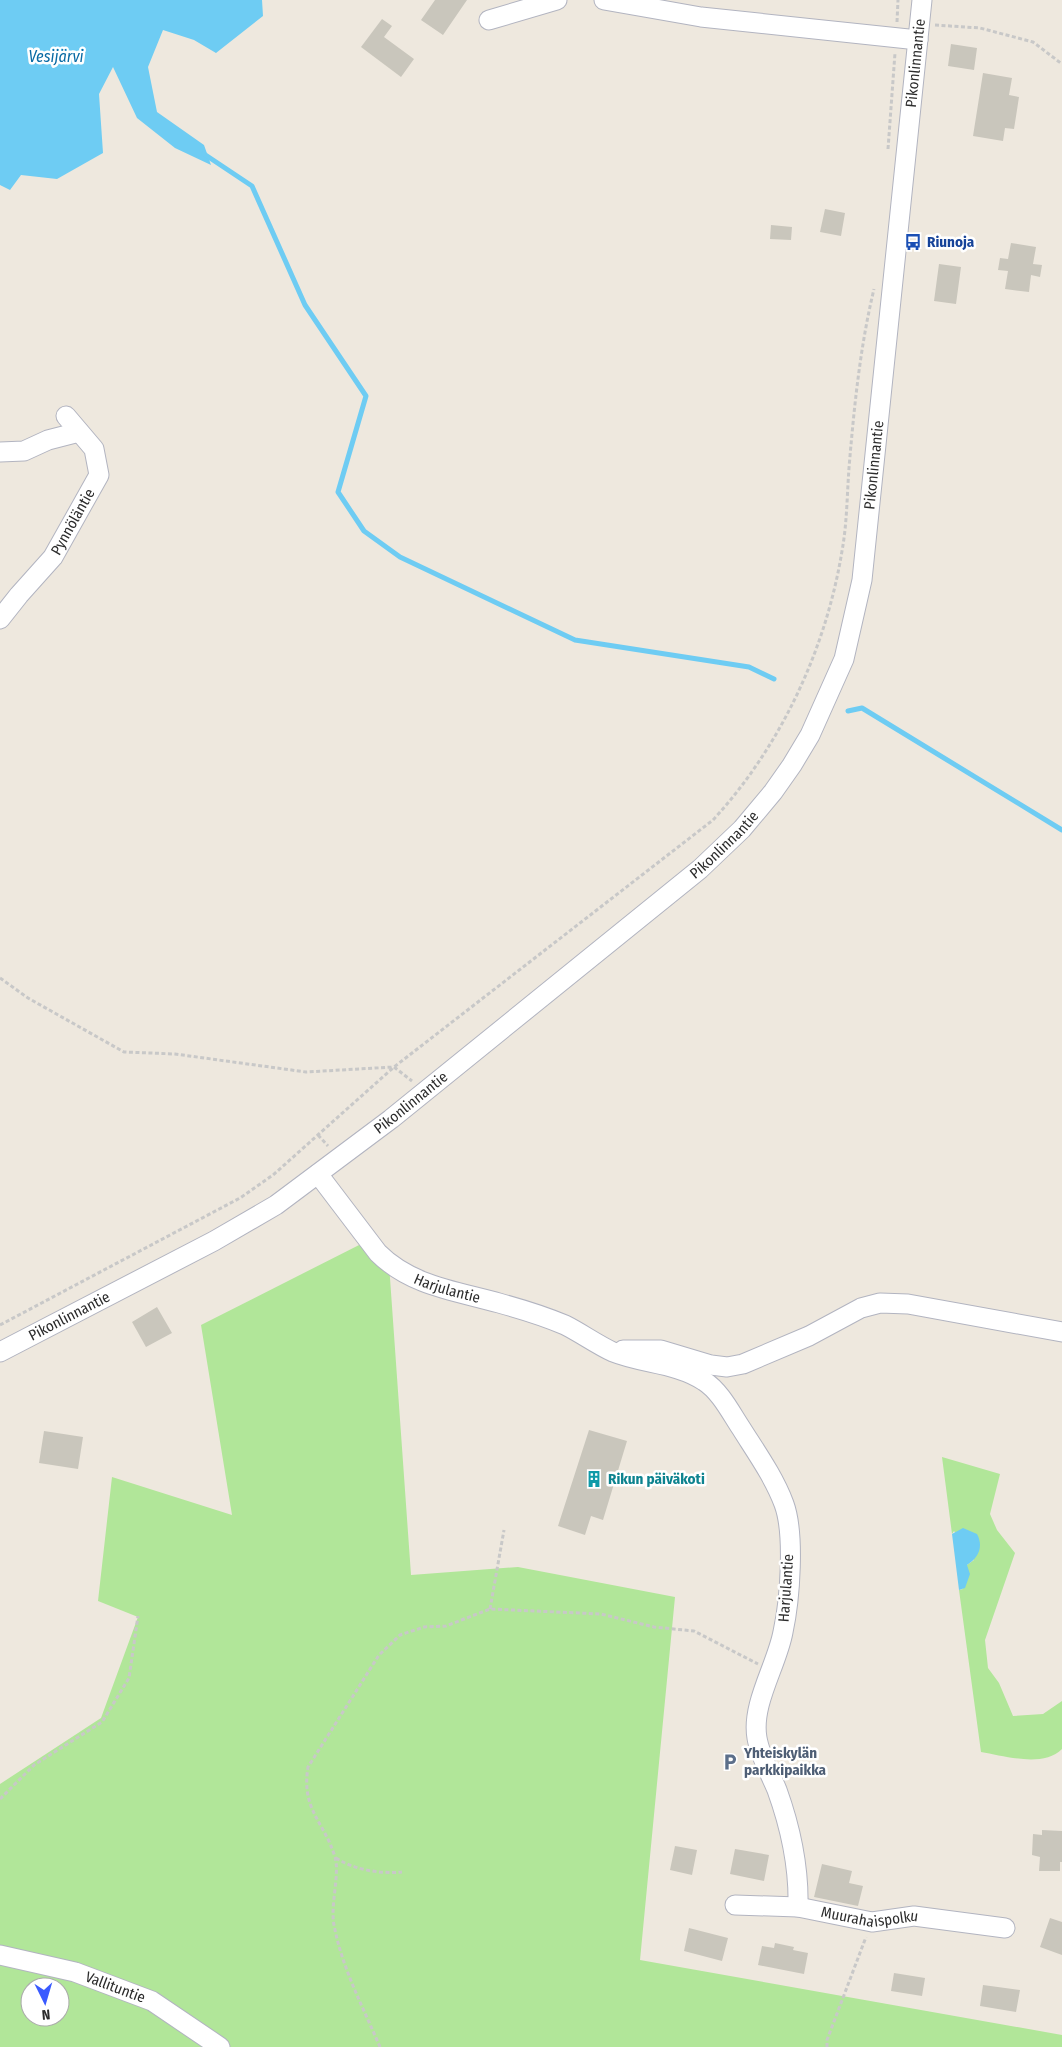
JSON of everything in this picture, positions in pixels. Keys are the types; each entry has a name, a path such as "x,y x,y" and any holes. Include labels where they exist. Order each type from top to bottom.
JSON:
{"street":[{"path":"489,20 557,0"},
{"path":"604,0 701,17 896,38 919,32"},
{"name":"Pikonlinnantie","path":"0,1352 214,1241 276,1205 318,1174 425,1091 700,869 742,828 792,766 822,713 844,658 862,580 922,0"},
{"name":"Pynnöläntie","path":"0,620 19,595 53,557 99,475 94,449 66,416"},
{"path":"0,452 24,451 48,440 80,432"},
{"name":"Harjulantie","path":"318,1174 378,1253 406,1275 432,1286 500,1303 555,1322 586,1336 612,1351 648,1363 684,1370 707,1382 727,1408 763,1464 784,1504 790,1537 788,1598 783,1632 760,1704 757,1738 785,1817 794,1855 798,1907"},
{"path":"612,1351 660,1350 711,1365 727,1367 743,1364 809,1336 861,1308 880,1303 908,1304 1062,1332"},
{"name":"Muurahaispolku","path":"735,1905 798,1907 872,1922 914,1916 1005,1928"},
{"name":"Vallituntie","path":"0,1955 75,1972 152,2001 220,2047"}],"path":[{"path":"889,157 887,140 898,0"},
{"path":"919,32 980,28 1033,42 1062,64"},
{"path":"0,1326 240,1198 273,1175 394,1067 713,820 754,772 801,685 826,627 843,550 858,372 867,316 875,282"},
{"path":"0,978 28,998 124,1052 175,1054 306,1072 394,1067 425,1091"},
{"path":"490,1609 504,1530"},
{"path":"380,2047 344,1964 334,1923 336,1858 309,1804 305,1785 308,1767 379,1655 400,1635 424,1627 446,1626 490,1609 601,1614 654,1627 694,1631 756,1664 772,1669"},
{"path":"0,1799 34,1765 102,1722 129,1678 138,1616"},
{"path":"336,1858 345,1864 381,1874 402,1872"},
{"path":"827,2047 827,2040 872,1922"}],"green space":[{"path":"367,1241 389,1264 411,1575 518,1567 675,1597 640,1960 1062,2035 1062,2047 0,2047 0,1784 101,1718 138,1617 98,1601 112,1477 232,1515 201,1325"},
{"path":"942,1457 1000,1474 990,1514 997,1530 1015,1553 985,1640 988,1668 999,1683 1013,1716 1043,1714 1062,1701 1062,1749 1054,1755 1045,1758 1023,1759 981,1752 959,1590 963,1589 967,1565 974,1560 954,1531 952,1534"}],"water":[{"name":"Vesijärvi","path":"0,0 262,0 263,16 216,53 194,40 163,30 148,67 157,112 204,145 211,165 175,148 137,118 113,67 99,94 103,153 57,179 21,175 10,190 0,185"},
{"path":"963,1528 977,1534 980,1548 977,1556 967,1565 970,1574 965,1588 959,1590 952,1534"}],"building":[{"path":"435,0 467,0 443,35 421,20"},
{"path":"382,19 392,26 384,37 414,59 401,77 361,47"},
{"path":"951,44 977,48 974,70 948,66"},
{"path":"983,73 1012,78 1009,95 1019,97 1014,129 1005,128 1003,141 973,136"},
{"path":"825,209 845,213 841,236 820,232"},
{"path":"771,225 792,227 791,240 770,239"},
{"path":"1011,243 1036,247 1033,264 1042,265 1040,277 1031,275 1029,292 1005,289 1008,271 998,270 1000,258 1008,259"},
{"path":"939,264 961,267 956,304 934,301"},
{"path":"157,1307 172,1333 146,1347 132,1322"},
{"name":"Rikun päiväkoti","path":"589,1430 627,1441 603,1520 591,1516 585,1535 558,1526"},
{"path":"44,1431 83,1437 78,1469 39,1463"},
{"path":"1042,1830 1062,1831 1062,1862 1060,1862 1060,1871 1039,1871 1040,1857 1032,1855 1033,1834 1042,1835"},
{"path":"675,1846 697,1850 692,1875 670,1870"},
{"path":"735,1849 769,1855 764,1881 730,1874"},
{"path":"822,1864 852,1871 849,1883 863,1886 858,1906 814,1897"},
{"path":"1050,1918 1062,1922 1062,1955 1040,1947"},
{"path":"689,1928 728,1938 722,1961 684,1951"},
{"path":"775,1943 794,1947 793,1950 808,1953 804,1974 758,1965 762,1946 774,1948"},
{"path":"894,1973 925,1978 922,1996 891,1991"},
{"path":"983,1985 1020,1990 1016,2012 980,2006"}],"waterway":[{"path":"204,154 252,186 305,305 366,396 338,492 364,531 400,557 575,640 749,667 774,679"},
{"path":"848,711 862,708 1062,830"}],"place":[{"name":"Riunoja","path":"913,242"},
{"name":"Rikun päiväkoti","path":"594,1479"},
{"name":"Yhteiskylän parkkipaikka","path":"730,1762"}]}
